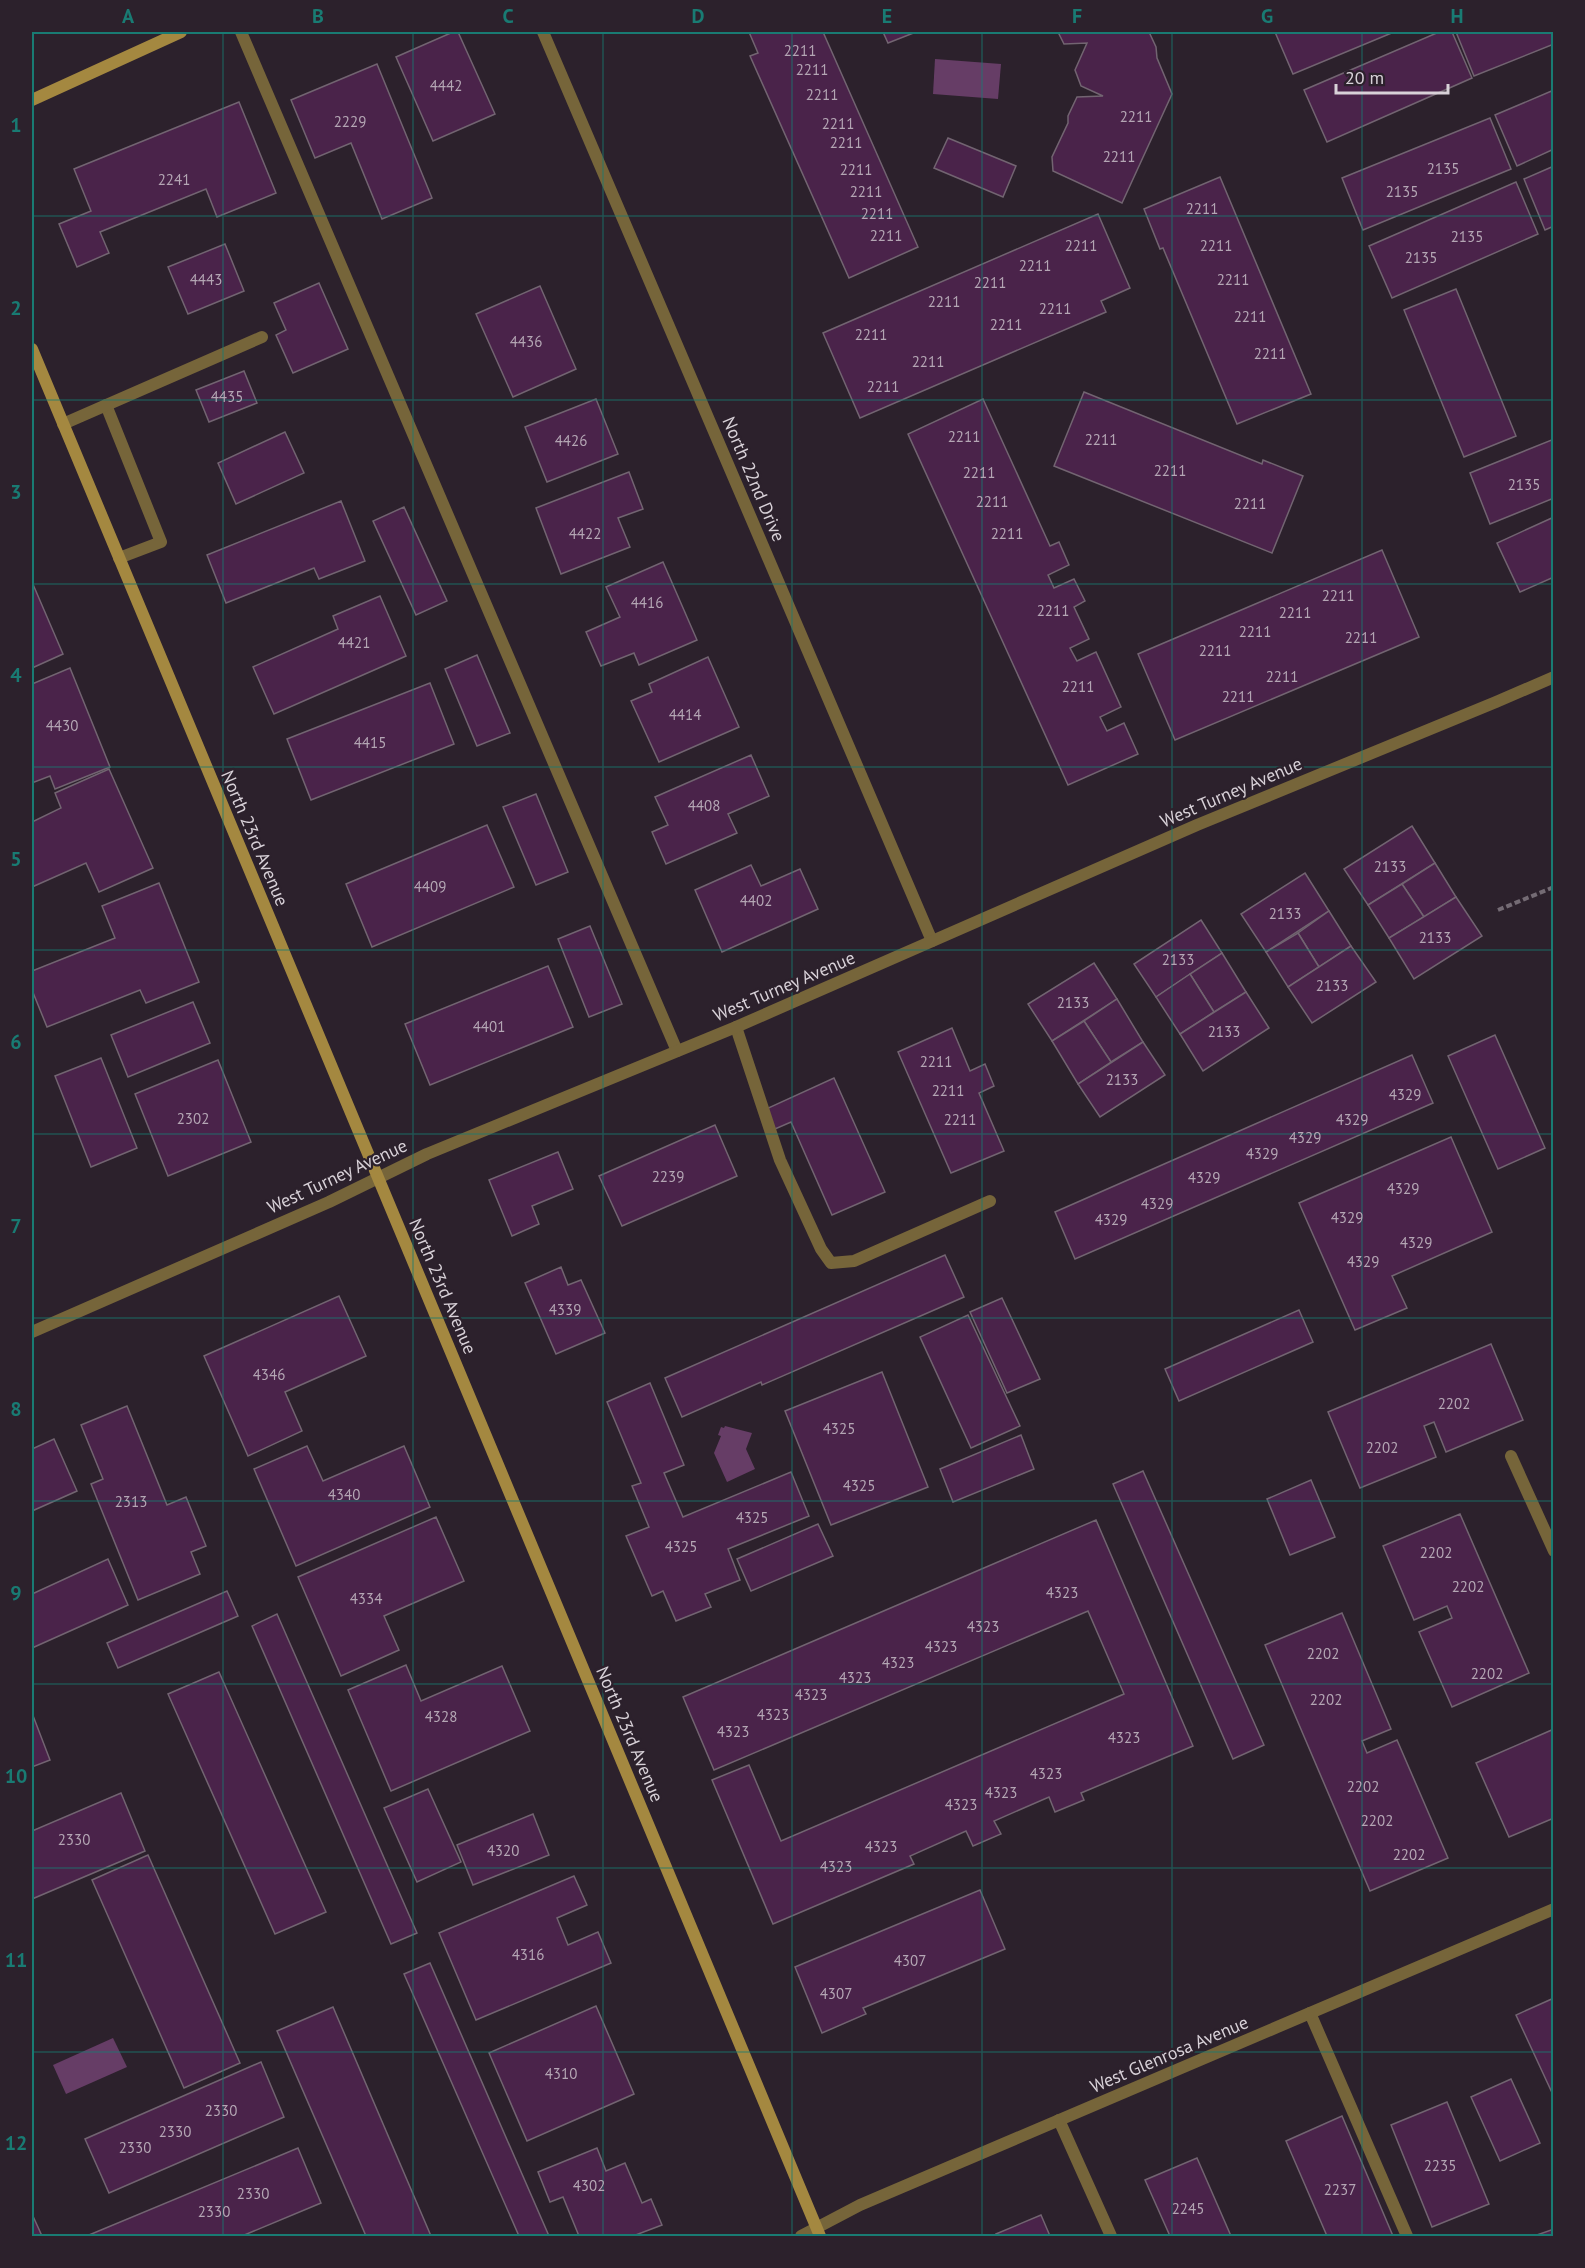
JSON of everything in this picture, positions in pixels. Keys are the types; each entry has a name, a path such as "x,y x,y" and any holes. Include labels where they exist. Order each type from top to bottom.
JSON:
{"street":[{"path":"32,100 181,32"},
{"path":"241,32 677,1051"},
{"name":"North 22nd Drive","path":"543,32 932,941"},
{"path":"63,424 262,337"},
{"name":"North 23rd Avenue","path":"32,349 819,2232"},
{"path":"106,405 161,542 119,558"},
{"name":"West Turney Avenue","path":"32,1332 378,1179 428,1154 736,1027 1197,825 1554,677"},
{"path":"736,1027 780,1160 821,1249 831,1263 854,1261 990,1201"},
{"path":"1511,1456 1554,1551"},
{"name":"West Glenrosa Avenue","path":"801,2236 819,2232 860,2205 1554,1909"},
{"path":"1310,2013 1407,2236"},
{"path":"1059,2120 1111,2236"}],"path":[{"path":"1498,910 1554,887"}],"shaded area":[{"path":"935,59 1001,64 998,99 933,94"},
{"path":"721,1427 752,1433 746,1449 755,1469 727,1482 714,1453 721,1436 718,1435"},
{"path":"113,2038 127,2067 66,2094 53,2065"}],"building":[{"path":"453,32 458,32 495,114 433,141 396,57"},
{"path":"749,32 823,32 918,247 849,278 750,56 758,53"},
{"path":"883,32 916,32 888,43"},
{"path":"1058,32 1149,32 1156,47 1157,58 1172,94 1122,203 1053,171 1052,157 1077,97 1103,96 1081,86 1075,70 1087,43 1064,44"},
{"path":"1275,32 1394,32 1293,74"},
{"path":"1439,32 1452,32 1472,78 1327,142 1304,90"},
{"path":"1456,32 1554,32 1554,44 1474,76"},
{"path":"377,64 432,198 382,219 351,143 315,158 291,100"},
{"path":"1554,90 1554,149 1517,166 1495,115"},
{"path":"239,102 276,193 217,217 206,189 100,232 109,253 77,267 59,224 91,211 74,169"},
{"path":"1490,118 1511,169 1363,230 1342,178"},
{"path":"948,138 1016,166 1003,197 934,168"},
{"path":"1554,166 1554,226 1545,230 1524,179"},
{"path":"1220,177 1311,394 1237,424 1163,248 1160,249 1144,209"},
{"path":"1516,182 1538,234 1392,298 1369,246"},
{"path":"1098,214 1130,288 1101,301 1106,312 860,418 823,333"},
{"path":"225,244 244,291 188,314 168,267"},
{"path":"319,283 348,349 293,373 276,335 286,330 274,303"},
{"path":"540,286 576,369 513,397 476,314"},
{"path":"1456,289 1516,436 1464,457 1404,310"},
{"path":"244,371 257,403 209,422 196,390"},
{"path":"1084,392 1262,464 1263,460 1303,476 1272,553 1054,466"},
{"path":"596,399 618,454 547,482 525,427"},
{"path":"983,399 1050,546 1059,542 1069,565 1048,575 1054,588 1074,579 1085,601 1074,607 1089,639 1070,648 1077,661 1096,652 1121,707 1100,717 1107,731 1124,723 1138,754 1068,785 908,434"},
{"path":"285,432 304,473 236,504 218,463"},
{"path":"1554,439 1554,498 1490,524 1470,473"},
{"path":"629,472 643,509 618,518 630,547 561,574 536,508"},
{"path":"341,501 365,561 319,579 314,568 226,603 207,555"},
{"path":"404,507 447,601 416,615 373,521"},
{"path":"1554,517 1554,577 1520,592 1497,543"},
{"path":"1382,550 1419,637 1175,740 1138,654"},
{"path":"663,562 697,640 639,665 634,653 601,666 586,632 620,617 606,587"},
{"path":"32,582 63,654 32,668"},
{"path":"380,596 406,656 274,714 253,667 338,629 333,616"},
{"path":"477,655 510,733 477,746 445,669"},
{"path":"708,657 739,727 659,762 631,701 652,692 649,684"},
{"path":"70,668 110,767 55,789 50,776 32,783 32,684"},
{"path":"430,683 454,744 311,800 287,739"},
{"path":"751,755 769,796 728,814 737,833 666,864 652,832 668,825 655,797"},
{"path":"109,769 153,868 99,892 86,863 32,887 32,822 61,808 55,793"},
{"path":"536,794 568,872 536,885 503,807"},
{"path":"487,825 514,887 372,947 346,884"},
{"path":"1412,826 1435,863 1368,905 1344,869"},
{"path":"1435,863 1456,897 1424,917 1402,884"},
{"path":"751,865 761,886 800,869 818,909 722,952 695,890"},
{"path":"1305,873 1329,911 1266,952 1241,914"},
{"path":"159,883 199,982 146,1003 140,990 47,1027 32,990 32,971 115,938 102,906"},
{"path":"1402,884 1424,917 1389,938 1368,905"},
{"path":"1456,897 1482,936 1414,979 1389,938"},
{"path":"1329,911 1351,946 1319,967 1298,933"},
{"path":"1201,920 1222,953 1156,997 1134,964"},
{"path":"590,926 622,1004 589,1017 558,939"},
{"path":"1298,933 1319,967 1288,987 1266,952"},
{"path":"1351,946 1376,982 1312,1023 1288,987"},
{"path":"1222,953 1246,992 1214,1012 1190,974"},
{"path":"1094,963 1117,999 1052,1041 1028,1004"},
{"path":"548,966 573,1027 430,1085 405,1024"},
{"path":"1190,974 1214,1012 1180,1034 1156,997"},
{"path":"1246,992 1269,1028 1203,1071 1180,1034"},
{"path":"1117,999 1143,1042 1111,1062 1084,1021"},
{"path":"193,1002 210,1043 128,1077 111,1035"},
{"path":"1084,1021 1111,1062 1078,1084 1052,1041"},
{"path":"952,1028 970,1071 985,1064 994,1086 979,1093 1004,1151 951,1173 898,1052"},
{"path":"1495,1035 1545,1148 1498,1169 1448,1056"},
{"path":"1143,1042 1165,1075 1100,1117 1078,1084"},
{"path":"1412,1055 1433,1103 1075,1259 1055,1212"},
{"path":"101,1058 137,1148 91,1167 55,1076"},
{"path":"218,1060 251,1142 168,1176 135,1094"},
{"path":"834,1078 885,1192 832,1215 791,1122 775,1129 766,1109"},
{"path":"715,1125 737,1176 622,1226 599,1176"},
{"path":"1451,1137 1492,1232 1392,1276 1407,1308 1355,1330 1299,1203"},
{"path":"558,1152 573,1189 532,1206 539,1224 512,1236 489,1180"},
{"path":"945,1255 964,1297 762,1385 761,1382 682,1417 665,1378"},
{"path":"561,1267 568,1285 581,1280 605,1333 556,1354 525,1283"},
{"path":"339,1296 366,1356 285,1392 302,1431 248,1456 204,1356"},
{"path":"1002,1298 1040,1379 1007,1393 970,1312"},
{"path":"1299,1310 1313,1342 1179,1401 1165,1369"},
{"path":"968,1315 1020,1426 971,1448 920,1337"},
{"path":"1491,1344 1523,1420 1446,1452 1434,1422 1424,1426 1436,1457 1360,1488 1328,1412"},
{"path":"882,1372 928,1487 831,1525 785,1411"},
{"path":"650,1383 684,1465 664,1473 683,1517 791,1472 809,1516 728,1549 740,1580 705,1594 711,1607 676,1621 663,1591 652,1596 626,1536 649,1527 632,1486 641,1483 607,1402"},
{"path":"127,1406 167,1505 186,1497 206,1546 191,1552 200,1574 138,1600 91,1484 103,1479 81,1425"},
{"path":"1021,1435 1034,1469 953,1502 940,1469"},
{"path":"54,1439 77,1491 32,1511 32,1449"},
{"path":"307,1446 323,1481 404,1446 430,1507 296,1566 254,1469"},
{"path":"1143,1471 1264,1745 1233,1759 1113,1484"},
{"path":"1311,1480 1335,1537 1290,1555 1267,1499"},
{"path":"1460,1514 1529,1673 1452,1707 1419,1632 1452,1618 1447,1606 1414,1620 1383,1546"},
{"path":"436,1517 464,1581 384,1616 399,1650 341,1676 298,1577"},
{"path":"1096,1520 1193,1746 1081,1793 1084,1800 1055,1812 1049,1797 994,1821 1001,1834 973,1846 966,1831 910,1856 914,1864 773,1924 712,1780 749,1765 781,1841 1124,1694 1088,1611 714,1770 683,1697"},
{"path":"818,1524 833,1556 751,1591 737,1559"},
{"path":"108,1559 128,1605 32,1648 32,1594"},
{"path":"227,1591 238,1616 118,1668 107,1643"},
{"path":"1342,1613 1391,1729 1362,1741 1367,1753 1397,1740 1448,1858 1370,1891 1265,1645"},
{"path":"277,1614 417,1933 391,1944 252,1626"},
{"path":"406,1665 421,1701 502,1666 530,1731 391,1791 348,1690"},
{"path":"219,1672 326,1912 275,1934 168,1694"},
{"path":"32,1713 50,1760 32,1767"},
{"path":"1554,1729 1554,1818 1509,1837 1476,1763"},
{"path":"428,1789 461,1862 417,1882 384,1808"},
{"path":"121,1793 145,1851 32,1899 32,1831"},
{"path":"533,1814 549,1855 473,1885 457,1845"},
{"path":"148,1855 240,2063 184,2088 92,1880"},
{"path":"574,1876 587,1905 557,1918 568,1945 598,1932 611,1963 476,2020 439,1933"},
{"path":"980,1890 1005,1949 863,2008 866,2014 822,2033 795,1967"},
{"path":"430,1963 549,2236 519,2236 404,1974"},
{"path":"1554,1998 1554,2097 1516,2015"},
{"path":"596,2006 634,2094 527,2141 489,2053"},
{"path":"333,2007 431,2236 366,2236 277,2031"},
{"path":"261,2062 284,2117 109,2193 85,2139"},
{"path":"1511,2079 1540,2143 1500,2161 1471,2097"},
{"path":"1447,2102 1489,2204 1432,2227 1391,2125"},
{"path":"1342,2116 1393,2236 1327,2236 1286,2141"},
{"path":"298,2148 321,2203 242,2236 89,2235"},
{"path":"597,2148 606,2171 625,2163 642,2203 651,2199 662,2225 633,2236 579,2236 563,2197 550,2202 538,2172"},
{"path":"1197,2158 1231,2236 1170,2236 1145,2180"},
{"path":"32,2214 42,2236 32,2236"},
{"path":"1041,2215 1050,2236 997,2236 996,2234"},
{"path":"1554,2229 1554,2236 1534,2236"}]}
